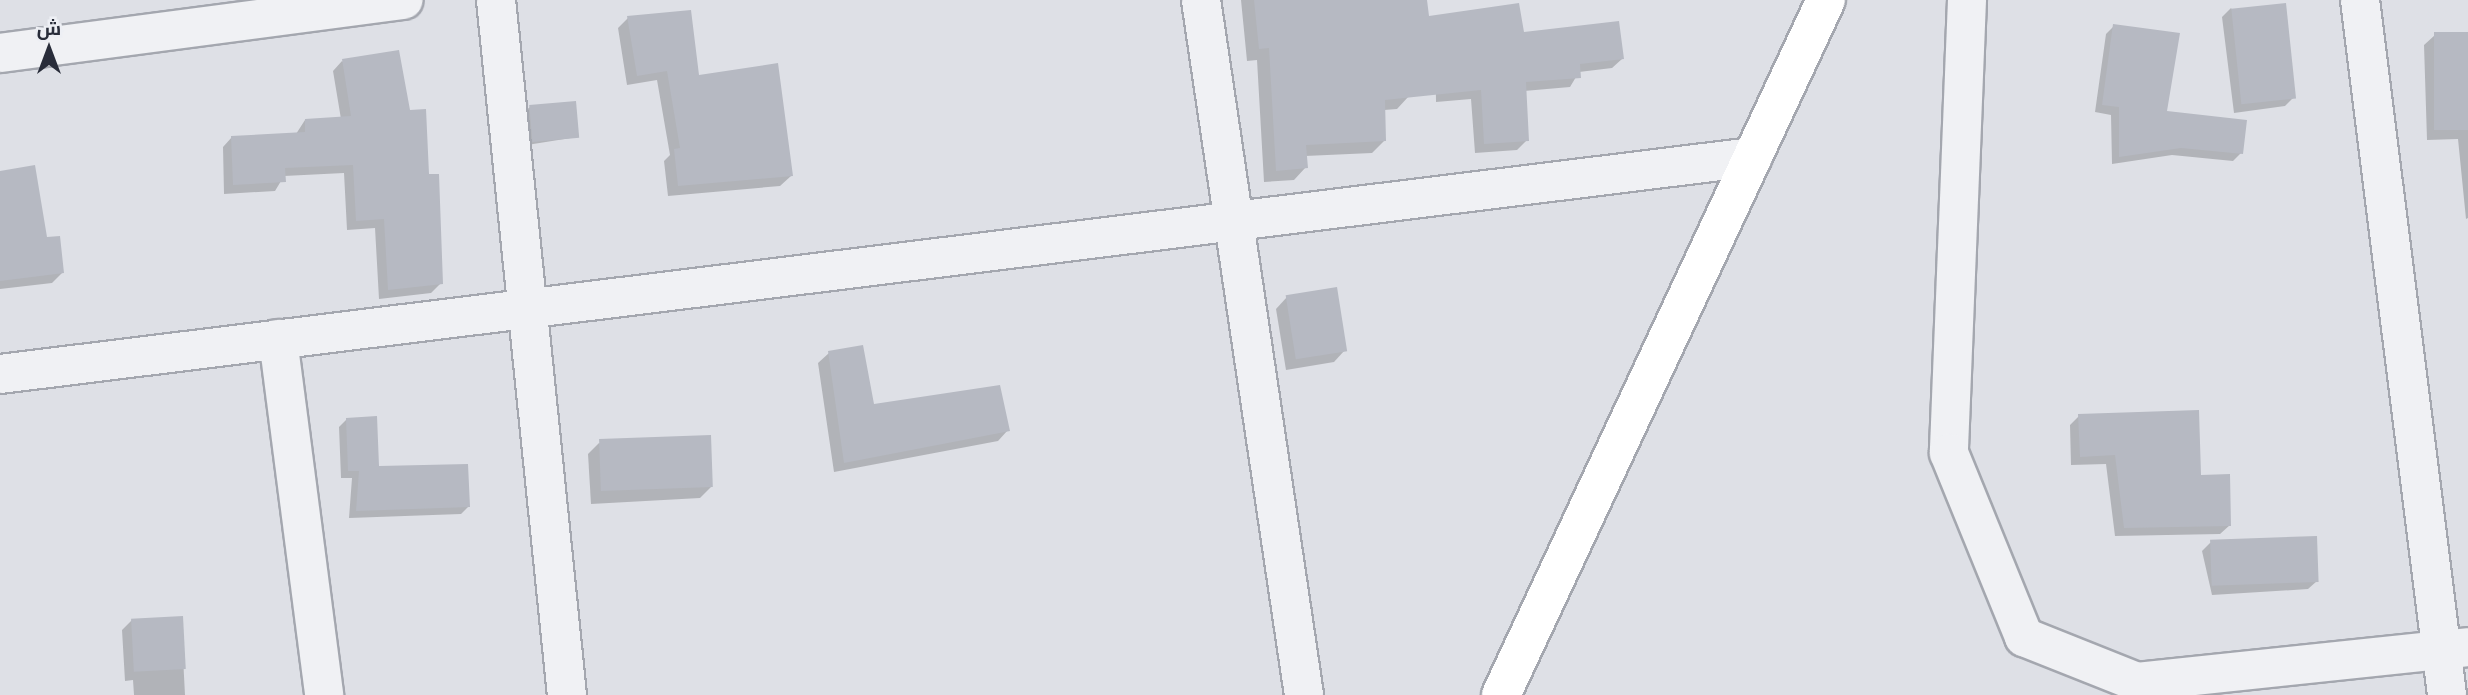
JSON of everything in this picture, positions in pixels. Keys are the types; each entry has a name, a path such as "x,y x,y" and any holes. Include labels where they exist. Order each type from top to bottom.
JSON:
{"main road":[{"path":"1501,695 1826,0"}],"street":[{"path":"0,54 404,0"},
{"path":"496,0 567,695"},
{"path":"1200,0 1304,695"},
{"path":"1967,0 1949,453 2024,637 2132,689 2455,649"},
{"path":"2360,0 2455,649 2447,695"},
{"path":"0,374 1753,157"},
{"path":"278,339 324,695"}],"building":[{"path":"1254,0 1427,0 1429,16 1519,3 1524,32 1619,21 1624,59 1580,64 1581,78 1526,82 1529,141 1484,144 1481,90 1385,100 1386,141 1306,145 1308,168 1276,171 1269,48 1259,49"},
{"path":"2286,3 2296,98 2241,104 2231,9"},
{"path":"691,10 699,75 778,63 793,176 678,186 674,149 680,148 667,71 637,76 627,16"},
{"path":"2113,24 2180,33 2167,111 2247,120 2243,154 2181,148 2119,157 2119,107 2102,105"},
{"path":"2434,32 2468,32 2468,130 2434,130"},
{"path":"399,50 410,110 426,109 429,174 439,174 443,284 388,290 384,219 356,221 353,165 285,168 286,182 233,185 231,136 305,132 305,119 351,116 342,59"},
{"path":"576,101 579,138 532,142 529,105"},
{"path":"35,165 47,237 60,236 64,273 0,281 0,171"},
{"path":"1337,287 1347,351 1296,359 1286,295"},
{"path":"863,345 874,404 1000,385 1010,431 844,463 828,351"},
{"path":"2199,410 2201,475 2230,474 2231,526 2124,528 2115,455 2080,457 2078,414"},
{"path":"377,416 379,466 468,464 470,507 356,511 359,471 348,471 346,418"},
{"path":"711,435 713,487 601,491 599,439"},
{"path":"2317,536 2319,582 2212,586 2210,540"},
{"path":"183,616 186,669 134,672 131,619"}]}
